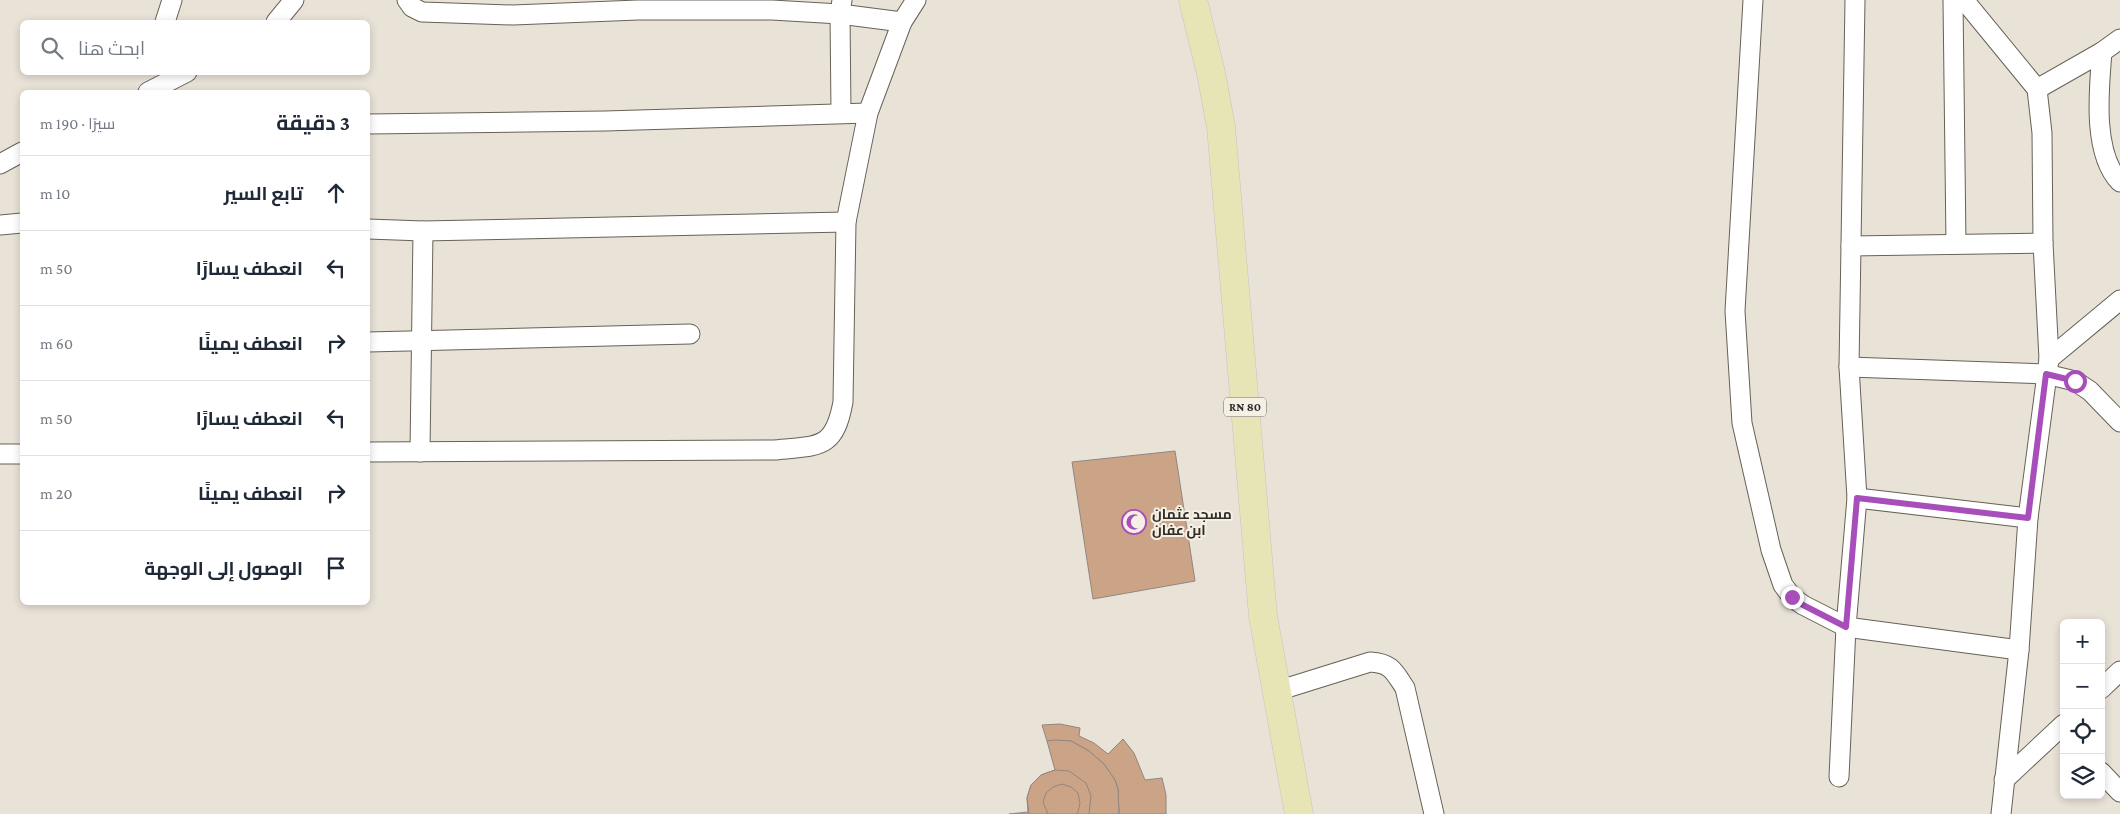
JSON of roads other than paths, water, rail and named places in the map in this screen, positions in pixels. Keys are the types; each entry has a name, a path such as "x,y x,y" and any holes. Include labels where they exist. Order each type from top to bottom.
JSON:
{"main road":[{"name":"RN 80","path":"1193,0 1211,73 1221,127 1263,616 1299,814"}],"street":[{"path":"166,20 172,0"},
{"path":"278,20 294,0"},
{"path":"407,0 412,7 422,12 514,16 553,7 638,10 772,10 841,7 902,22"},
{"path":"370,452 775,450 822,444 833,434 840,420 843,402 846,222 868,113 902,22 916,0"},
{"path":"1753,0 1752,55 1735,311 1742,423 1771,550 1783,584 1792,597 1803,605 1846,627 2019,650"},
{"path":"1839,777 1846,627 1857,498 1849,367 1855,0"},
{"path":"1953,0 1956,244"},
{"path":"1964,0 2037,89 2042,133 2042,243 2048,366 2028,518 2019,650 2001,814"},
{"path":"841,7 841,113"},
{"path":"2037,89 2102,52 2120,38"},
{"path":"2102,52 2099,95 2104,150 2109,165 2120,182"},
{"path":"146,90 149,75"},
{"path":"150,90 181,75"},
{"path":"370,124 605,121 868,113"},
{"path":"0,164 20,153"},
{"path":"370,229 423,231 846,222"},
{"path":"0,225 20,223"},
{"path":"420,452 423,231"},
{"path":"1851,246 2042,243"},
{"path":"2048,366 2120,300"},
{"path":"370,342 690,334"},
{"path":"1849,367 2048,366 2090,391 2120,422"},
{"path":"0,454 20,454"},
{"path":"1857,498 2028,518"},
{"path":"1277,691 1370,662 1383,663 1395,673 1405,688 1434,814"},
{"path":"2105,685 2120,671"},
{"path":"2004,780 2060,730"},
{"path":"2105,776 2120,792"}],"place":[{"name":"مسجد عثمان ابن عفان","path":"1134,522"}]}
